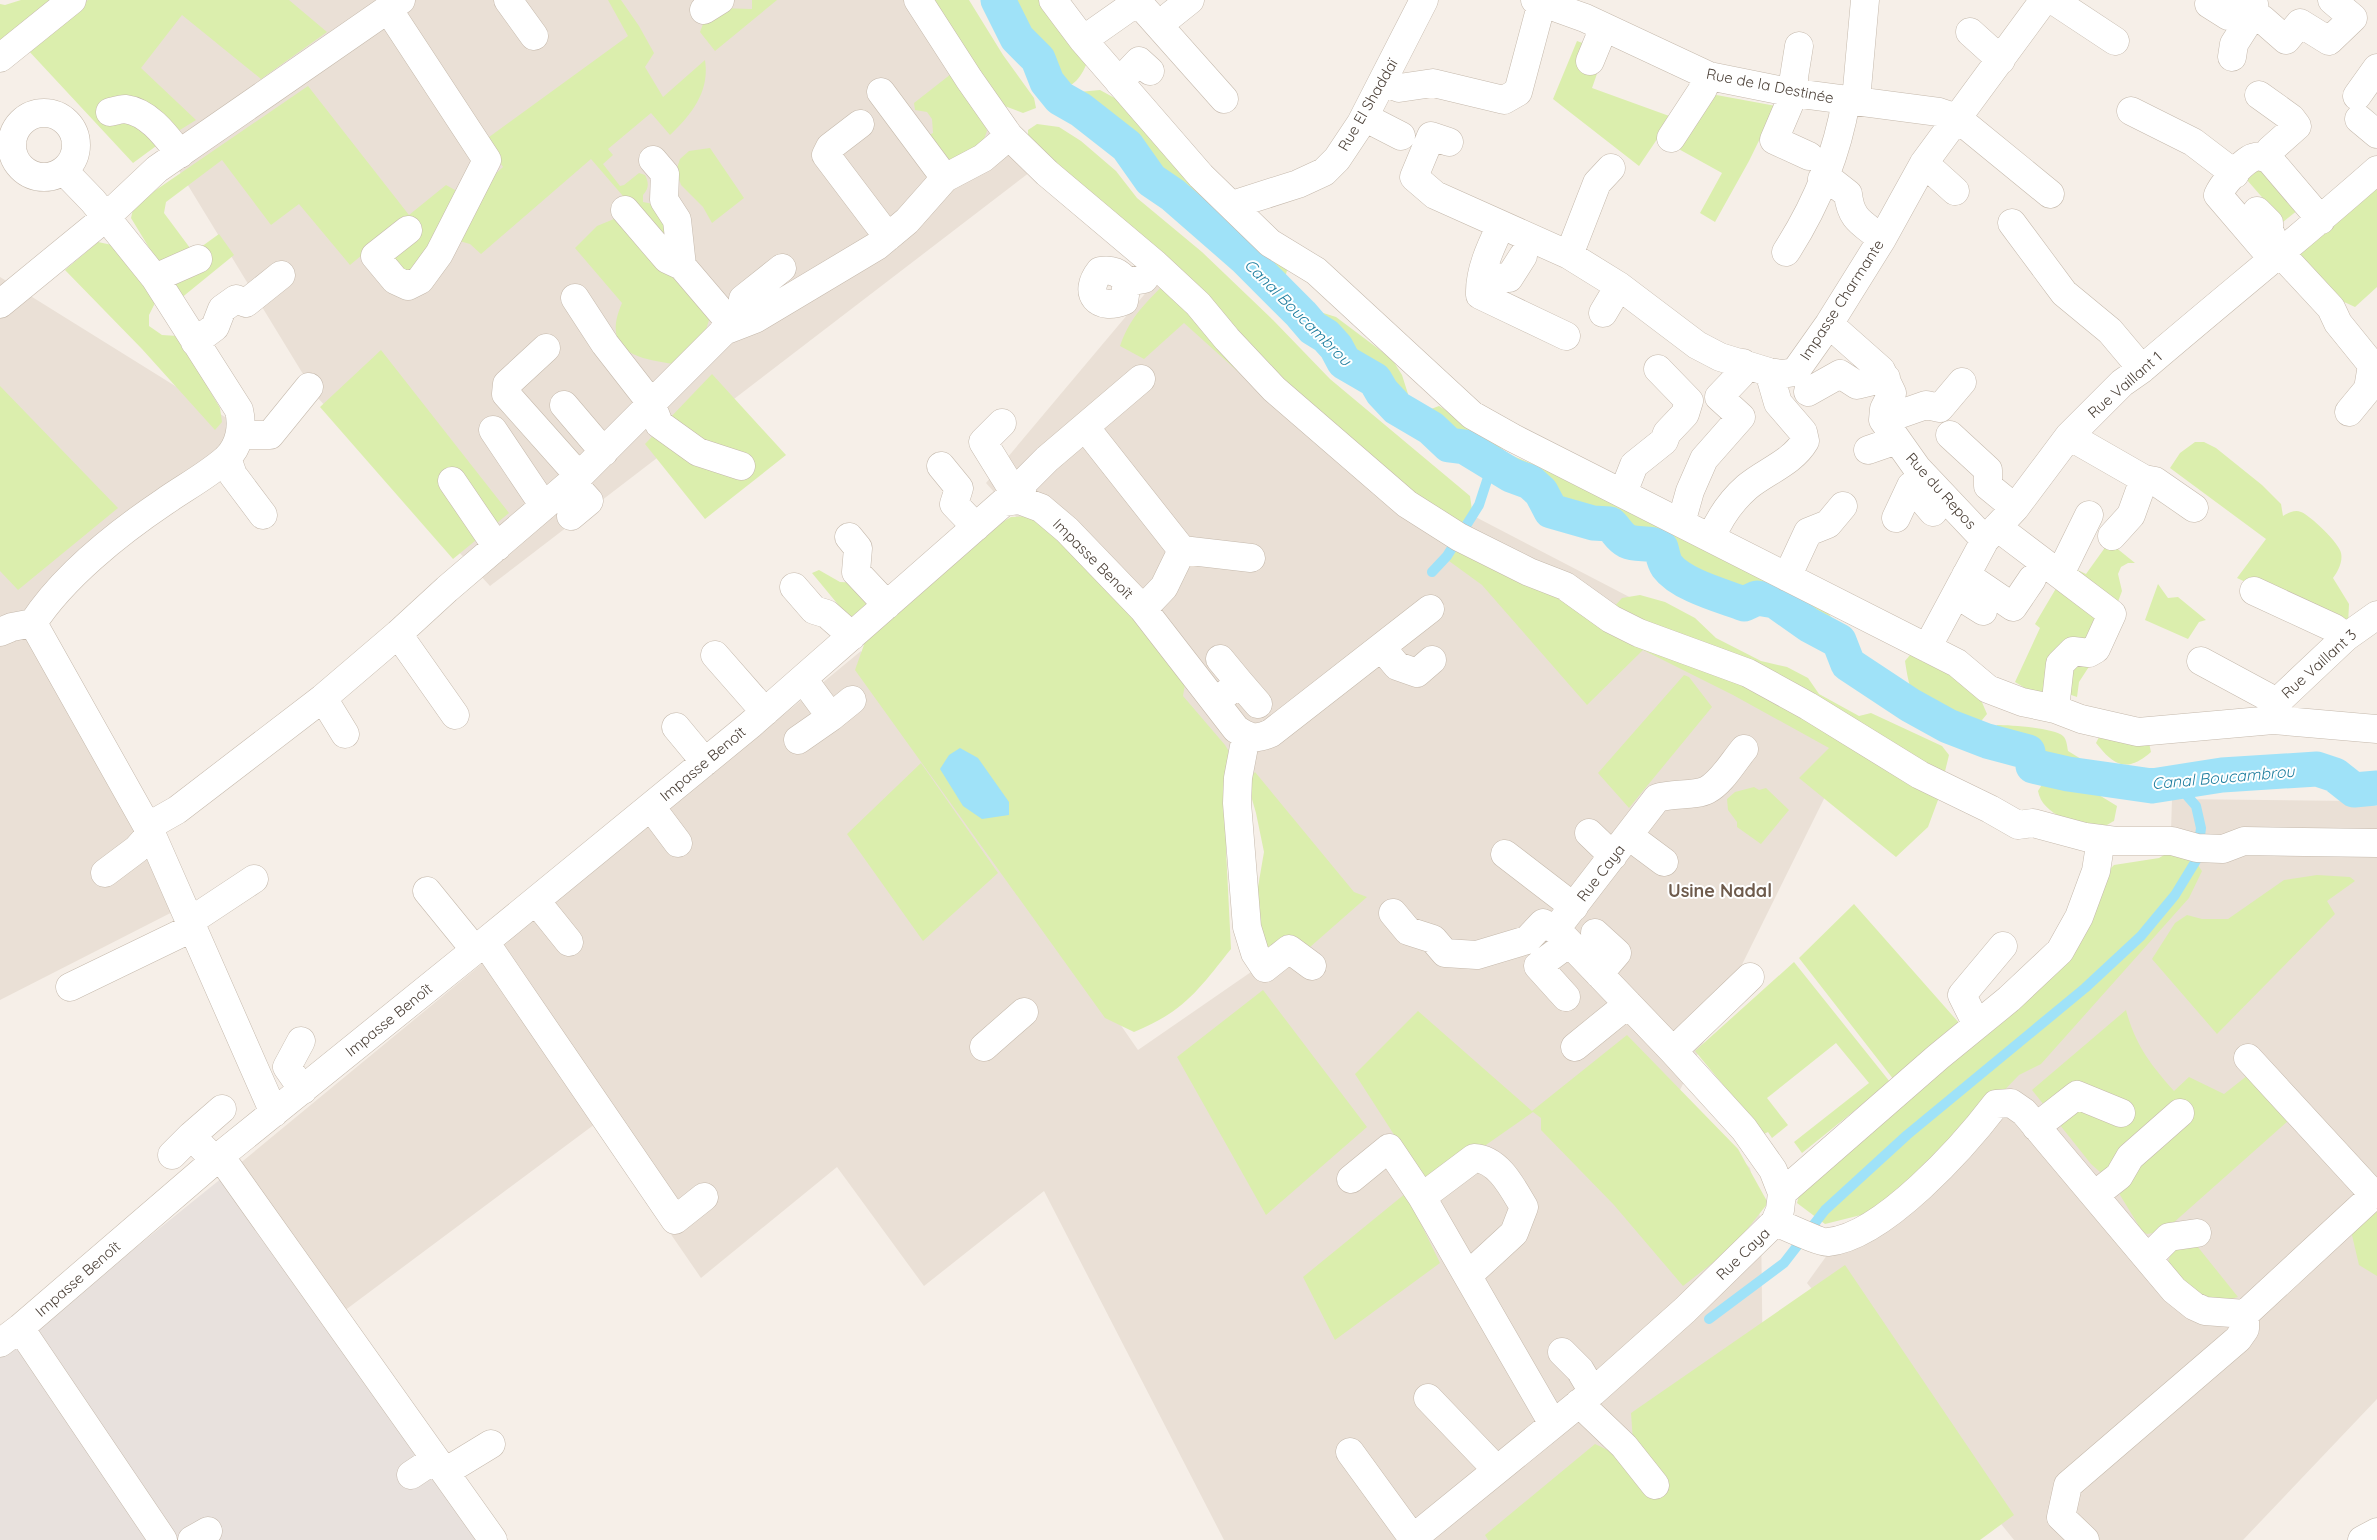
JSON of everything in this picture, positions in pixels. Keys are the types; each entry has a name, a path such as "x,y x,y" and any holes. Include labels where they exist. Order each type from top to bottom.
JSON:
{"street":[{"path":"0,58 72,0"},
{"path":"508,0 534,36"},
{"path":"918,0 969,79 1009,136 1047,173 1198,304 1274,389 1407,504 1459,537 1529,572 1565,586 1611,619 1639,633 1748,673 1808,706 1920,775 1990,809 2018,825 2033,823 2060,831 2116,841 2172,841 2197,848 2222,849 2244,841 2376,849"},
{"path":"1053,0 1083,40 1201,176 1270,243 1316,271 1472,415 1513,438 1957,663 1988,689 2022,702 2081,719 2138,732 2275,711 2377,729"},
{"name":"Rue El Shaddaï","path":"1232,205 1298,184 1324,172 1337,159 1364,117 1424,0"},
{"path":"1786,252 1809,215 1851,101 1865,0"},
{"name":"Impasse Charmante","path":"1449,142 1430,136 1414,177 1435,195 1569,255 1619,286 1697,345 1720,357 1769,372 1782,374 1795,372 1829,324 1882,239 1924,163 2044,0"},
{"path":"2053,0 2114,41"},
{"path":"2209,4 2228,16 2240,0"},
{"path":"2232,57 2234,44 2255,11 2254,4 2255,10 2286,40 2300,23 2329,42 2353,18 2332,0"},
{"path":"1383,82 1399,88 1433,83 1504,100 1518,92 1538,1"},
{"name":"Rue de la Destinée","path":"1538,1 1594,15 1709,76 1794,93 1939,112 1957,118"},
{"path":"0,304 105,218 157,169 394,4 487,160 439,254 420,280 408,286 395,280 375,256 408,230"},
{"path":"1083,40 1159,8 1224,99"},
{"path":"1590,61 1594,15"},
{"path":"1970,32 2001,60"},
{"path":"1799,46 1794,77 1794,93 1774,140 1809,156"},
{"path":"1120,82 1139,61 1150,71"},
{"path":"2364,116 2377,68"},
{"path":"1671,138 1703,89 1709,76"},
{"path":"881,92 945,178"},
{"path":"2259,95 2291,118 2297,126 2270,150 2270,159"},
{"path":"110,112 125,109 143,115 167,138 180,154"},
{"path":"2131,111 2202,148 2235,174"},
{"path":"1364,117 1401,136"},
{"path":"1957,118 2050,194"},
{"path":"860,124 830,147 826,155 888,237"},
{"path":"105,872 137,849 149,830 323,698 576,479 724,331 745,323 877,246 907,221 945,178 984,158 1009,136"},
{"path":"2321,220 2270,159 2262,157 2251,158 2221,187 2218,195 2331,308 2338,323 2372,366 2368,389 2348,412"},
{"path":"654,160 665,174 664,200 677,220 682,266"},
{"path":"1924,163 1955,191"},
{"path":"1569,255 1597,183 1610,168"},
{"name":"Rue Vaillant 1","path":"1927,648 1992,525 2069,436 2122,384 2276,255 2321,220 2377,170"},
{"path":"64,171 155,278 238,410 242,422 233,446 233,475 263,515"},
{"path":"1822,179 1834,183 1848,194 1850,210 1855,217 1882,239"},
{"path":"624,210 667,259 682,266 745,323"},
{"path":"2257,211 2269,223 2276,255"},
{"path":"2012,223 2064,293 2110,331 2142,369"},
{"path":"1501,225 1489,252 1482,276 1480,295 1566,336"},
{"path":"1482,276 1509,278 1523,256"},
{"path":"155,278 198,259"},
{"path":"1127,282 1144,279 1154,264"},
{"path":"745,323 742,299 782,268"},
{"path":"195,342 215,327 222,309 236,299 246,303 281,275"},
{"path":"1603,313 1619,286"},
{"path":"575,298 605,344 651,404 659,424 698,452 741,466"},
{"path":"2331,308 2349,315 2377,347"},
{"path":"1829,324 1880,370 1886,378 1892,393 1884,409 1890,430"},
{"path":"546,348 506,384 506,394 576,479 589,501 572,516"},
{"path":"1681,523 1690,491 1704,459 1742,417 1719,397 1741,374 1743,363"},
{"path":"1623,493 1634,465 1664,441 1667,433 1685,414 1689,400 1658,369"},
{"path":"1710,538 1719,520 1747,487 1794,456 1805,441 1803,432 1778,403 1769,372"},
{"path":"1808,392 1840,374 1857,385 1886,378"},
{"path":"1019,500 1024,482 1141,379"},
{"path":"1868,450 1890,430 1926,405 1940,408 1962,382"},
{"path":"0,632 12,627 33,623 59,589 134,522 233,446 270,435 309,387"},
{"path":"564,405 604,452"},
{"path":"1002,423 983,442 1019,500"},
{"path":"1085,427 1182,550 1251,558"},
{"path":"493,430 544,506"},
{"name":"Rue du Repos","path":"1890,430 1917,468 1992,525"},
{"path":"1950,435 1988,470 1992,525 2112,614 2096,649 2089,652 2073,651 2060,664 2055,710"},
{"path":"2069,436 2144,479 2155,482 2194,508"},
{"path":"941,466 959,488 954,504 976,527"},
{"path":"2112,536 2134,509 2144,479"},
{"path":"452,481 497,547"},
{"path":"1896,518 1911,486 1958,539 1992,525"},
{"name":"Impasse Benoît","path":"10,1336 217,1158 536,901 765,712 1004,502 1019,500 1041,508 1067,530 1143,609 1217,702 1236,729 1246,736"},
{"path":"1787,576 1808,532 1828,524 1843,506"},
{"path":"2060,574 2089,515"},
{"path":"849,537 858,548 856,572 887,605"},
{"path":"1143,609 1164,587 1182,550"},
{"path":"1961,585 2013,607 2032,579"},
{"path":"1961,585 1983,611"},
{"path":"794,587 814,610 827,614 852,636"},
{"path":"2254,591 2334,628 2346,638"},
{"path":"1312,966 1289,949 1265,968 1255,953 1247,927 1237,803 1238,778 1246,736 1259,738 1270,733 1382,648 1430,608"},
{"name":"Rue Vaillant 3","path":"2275,711 2346,638 2377,615"},
{"path":"33,623 149,830 274,1114"},
{"path":"398,634 455,715"},
{"path":"1382,648 1398,666 1417,673 1432,660"},
{"path":"715,655 765,712"},
{"path":"1220,659 1258,704"},
{"path":"2201,661 2275,711"},
{"path":"803,679 831,717"},
{"path":"1217,702 1239,682"},
{"path":"323,698 345,734"},
{"path":"798,740 852,700"},
{"path":"676,727 705,762"},
{"name":"Rue Caya","path":"1563,937 1563,920 1657,798 1670,793 1706,790 1716,783 1744,749"},
{"path":"651,807 678,843"},
{"path":"1588,832 1627,838 1664,862"},
{"path":"1393,913 1408,931 1433,940 1445,953 1477,955 1527,940 1543,923 1563,937 1673,1051 1744,1129 1773,1170 1782,1193 1977,1025 2009,1000 2060,951 2079,918 2096,870 2101,838"},
{"path":"1505,854 1574,907"},
{"path":"70,987 191,925 254,879"},
{"path":"427,891 480,946 675,1220 704,1197"},
{"path":"536,901 569,942"},
{"path":"1595,933 1617,953 1598,974"},
{"path":"1563,937 1538,966 1566,998"},
{"path":"1977,1025 1962,995 2003,946"},
{"path":"1673,1051 1750,977"},
{"path":"1575,1047 1628,1004"},
{"path":"984,1047 1024,1012"},
{"path":"301,1041 287,1067 303,1090"},
{"path":"1775,1222 1827,1243 1857,1234 1890,1212 1923,1186 1969,1140 1996,1104 2011,1103 2024,1112 2096,1194 2174,1290 2194,1306 2220,1313 2245,1314 2375,1193 2248,1058"},
{"path":"2036,1127 2077,1096 2121,1113"},
{"path":"172,1155 222,1109"},
{"path":"2096,1194 2119,1176 2130,1157 2180,1113"},
{"path":"192,1136 217,1158 493,1540"},
{"path":"1351,1179 1389,1148 1422,1197 1553,1424"},
{"path":"1422,1197 1474,1158 1482,1159 1498,1169 1524,1207 1514,1233 1476,1268 1466,1273"},
{"name":"Rue Caya","path":"1413,1540 1586,1397 1685,1310 1775,1222 1782,1193"},
{"path":"2148,1258 2169,1237 2196,1233"},
{"path":"2084,1540 2060,1517 2068,1485 2238,1339 2245,1329 2245,1314"},
{"path":"10,1336 163,1540"},
{"path":"1562,1352 1580,1370 1586,1397 1655,1485"},
{"path":"1428,1398 1497,1470"},
{"path":"411,1475 440,1466 491,1444"},
{"path":"1350,1452 1413,1540"},
{"path":"2362,1540 2377,1532"}],"shaded area":[{"path":"75,0 913,0 1034,169 490,586 317,397"},
{"path":"1175,258 1441,499 1741,655 1861,724 1677,1096 1750,1168 1761,1222 1765,1540 1224,1540 1044,1191 924,1286 837,1167 701,1278 595,1124 344,1311 238,1165 861,651 1138,1050 1357,899 986,483"},
{"path":"0,277 259,438 132,534 43,617 194,901 0,1000"},
{"path":"2172,799 2354,801 2377,806 2377,1399 2243,1540 2014,1540 1807,1283 1830,1251 2169,896"},
{"path":"238,1165 505,1540 0,1540 0,1357"}],"green space":[{"path":"21,0 59,0 0,44 0,4 5,5"},
{"path":"88,0 289,0 327,32 261,79 182,15 141,68 196,120 133,163 27,49"},
{"path":"608,0 621,0 639,26 654,53 645,67 663,97 705,60 706,72 702,93 692,111 678,127 670,135 651,113 608,149 613,155 603,164 620,186 639,173 645,175 648,185 643,195 643,202 658,205 673,254 591,159 481,254 470,244 456,240 407,277 393,262 416,223 409,216 350,265 299,204 271,225 222,160 166,202 164,213 190,248 201,247 219,234 234,255 180,299 173,286 179,279 159,264 131,218 134,205 308,86 409,215 446,185 462,194 479,189 503,167 485,140 628,36"},
{"path":"752,0 777,0 715,51 700,32 705,19 718,8 752,9"},
{"path":"931,0 969,0 1003,55 1034,98 1036,108 1023,113 994,102"},
{"path":"994,0 1044,0 1076,44 1086,65 1073,84 1057,90 1050,90 1018,48"},
{"path":"1577,41 1605,51 1592,88 1672,117 1639,166 1553,99"},
{"path":"951,74 983,118 987,131 980,150 947,164 927,136 933,133 932,119 927,112 915,110 914,103"},
{"path":"1100,90 1120,101 1203,191 1210,205 1201,220 1190,220 1175,204 1159,182 1138,167 1074,107 1079,92"},
{"path":"1711,94 1776,106 1749,161 1715,222 1700,213 1722,173 1675,147"},
{"path":"1037,124 1059,127 1081,141 1116,171 1137,198 1202,252 1273,320 1330,379 1470,496 1472,510 1462,523 1275,405 1184,323 1144,359 1120,346 1130,323 1175,272 1135,229 1089,193 1028,137 1028,130"},
{"path":"710,148 744,198 712,223 703,207 681,185 676,171 680,159 689,151"},
{"path":"2262,166 2298,210 2279,225 2275,212 2247,180"},
{"path":"2377,184 2377,287 2355,307 2329,295 2298,254"},
{"path":"614,219 627,222 661,265 710,317 704,336 674,364 635,355 626,350 619,342 616,332 617,319 622,303 575,248 597,226"},
{"path":"1230,238 1247,238 1288,267 1286,274 1279,276 1271,275 1248,266 1229,252"},
{"path":"98,242 112,245 124,255 155,303 149,315 149,326 162,335 178,336 220,408 222,422 215,430 142,349 65,270"},
{"path":"1317,311 1336,317 1392,359 1402,375 1408,394 1402,401 1353,365 1315,329 1310,315"},
{"path":"381,350 509,513 453,559 320,407"},
{"path":"712,374 786,455 705,519 645,444"},
{"path":"0,386 118,508 18,590 0,571"},
{"path":"1439,406 1488,437 1508,454 1552,472 1825,610 1839,626 1837,642 1831,647 1724,580 1668,563 1661,552 1621,543 1604,532 1543,504 1427,431 1423,412"},
{"path":"2195,442 2204,442 2216,448 2262,485 2281,504 2283,516 2294,511 2305,514 2336,543 2341,553 2341,563 2333,578 2349,604 2348,625 2344,628 2237,578 2266,539 2170,468 2180,453"},
{"path":"1033,516 1059,529 1186,678 1183,696 1225,745 1233,758 1226,850 1231,949 1189,998 1166,1016 1134,1032 1105,1018 855,670 866,639 981,535 1011,517"},
{"path":"2109,542 2135,563 2128,563 2121,567 2118,574 2122,591 2116,607 2069,566 2086,574"},
{"path":"1461,544 1603,619 1622,598 1640,595 1665,602 1695,618 1716,638 1761,661 1787,667 1808,678 1819,694 1859,716 1871,713 1942,746 1949,755 1938,800 1928,827 1896,857 1799,778 1829,748 1733,695 1643,650 1587,705 1482,585 1449,561"},
{"path":"819,570 840,582 859,583 873,598 850,619 812,573"},
{"path":"2158,584 2168,598 2178,597 2206,620 2199,622 2188,639 2145,620"},
{"path":"2058,585 2106,613 2092,662 2079,682 2077,697 2054,689 2038,696 2015,682 2040,628 2035,624"},
{"path":"1910,655 1941,666 1981,700 1987,714 1973,731 1960,736 1936,722 1920,707 1915,699 1907,676 1905,661"},
{"path":"1684,675 1689,677 1712,707 1629,808 1598,773"},
{"path":"1997,725 2032,728 2058,733 2065,739 2068,751 2086,762 2074,768 2024,761 1999,749 1988,736"},
{"path":"2101,733 2149,743 2151,752 2135,763 2121,764 2109,757 2096,743"},
{"path":"921,763 998,873 923,941 847,834"},
{"path":"1255,772 1354,892 1367,897 1285,969 1265,951 1254,910 1264,852 1247,782"},
{"path":"2043,783 2094,792 2117,806 2114,821 2100,827 2062,818 2046,807 2041,799 2038,791"},
{"path":"1754,787 1759,790 1766,788 1789,810 1761,844 1737,827 1737,822 1728,810 1727,799 1735,792"},
{"path":"2176,848 2189,852 2202,871 2189,898 2041,1064 2019,1075 1958,1138 1873,1212 1825,1224 1797,1203 1800,1192 2043,978 2099,880 2114,865 2159,858"},
{"path":"2317,875 2350,877 2355,881 2327,901 2335,914 2217,1034 2152,959 2175,923 2187,915 2202,919 2228,919 2284,880"},
{"path":"1854,904 1960,1024 1894,1080 1799,958"},
{"path":"1794,962 1890,1082 1802,1153 1794,1142 1869,1083 1836,1043 1767,1098 1788,1125 1772,1138 1768,1132 1764,1134 1695,1051"},
{"path":"1263,990 1367,1127 1266,1215 1177,1057"},
{"path":"2126,1010 2134,1033 2144,1053 2174,1091 2189,1077 2224,1094 2248,1075 2288,1121 2172,1224 2185,1231 2238,1297 2211,1304 2167,1266 2171,1253 2153,1233 2147,1234 2142,1231 2120,1195 2120,1190 2105,1171 2100,1172 2091,1164 2032,1090"},
{"path":"1418,1011 1532,1111 1627,1035 1738,1149 1768,1203 1733,1247 1683,1286 1614,1205 1541,1130 1541,1118 1533,1112 1427,1186 1355,1074"},
{"path":"1406,1193 1440,1263 1335,1340 1303,1277"},
{"path":"2377,1208 2377,1276 2359,1265 2351,1231"},
{"path":"1845,1265 2014,1515 1980,1540 1488,1540 1485,1535 1595,1444 1614,1453 1633,1441 1631,1413"}],"water":[{"path":"960,748 978,758 1009,802 1009,815 982,819 963,806 940,769 949,755"}],"waterway":[{"name":"Canal Boucambrou","path":"998,0 1017,38 1038,59 1047,82 1060,98 1081,110 1127,146 1151,180 1173,195 1244,257 1313,328 1326,336 1336,347 1344,362 1375,380 1382,392 1397,408 1431,428 1449,445 1465,447 1511,475 1530,482 1541,492 1551,511 1593,523 1610,524 1627,541 1661,548 1666,564 1673,573 1703,589 1744,604 1757,598 1775,601 1809,625 1839,641 1848,664 1910,705 1948,726 1987,741 2028,752"},
{"path":"1432,572 1447,556 1479,505 1493,462"},
{"name":"Canal Boucambrou","path":"2033,766 2068,774 2152,786 2222,775 2317,769 2335,775 2354,790 2377,788"},
{"path":"1709,1319 1784,1263 1825,1210 1907,1135 2085,988 2141,936 2175,895 2197,859 2201,828 2196,806 2183,791 2165,784"}],"district":[{"name":"Usine Nadal","path":"1720,891"}]}
